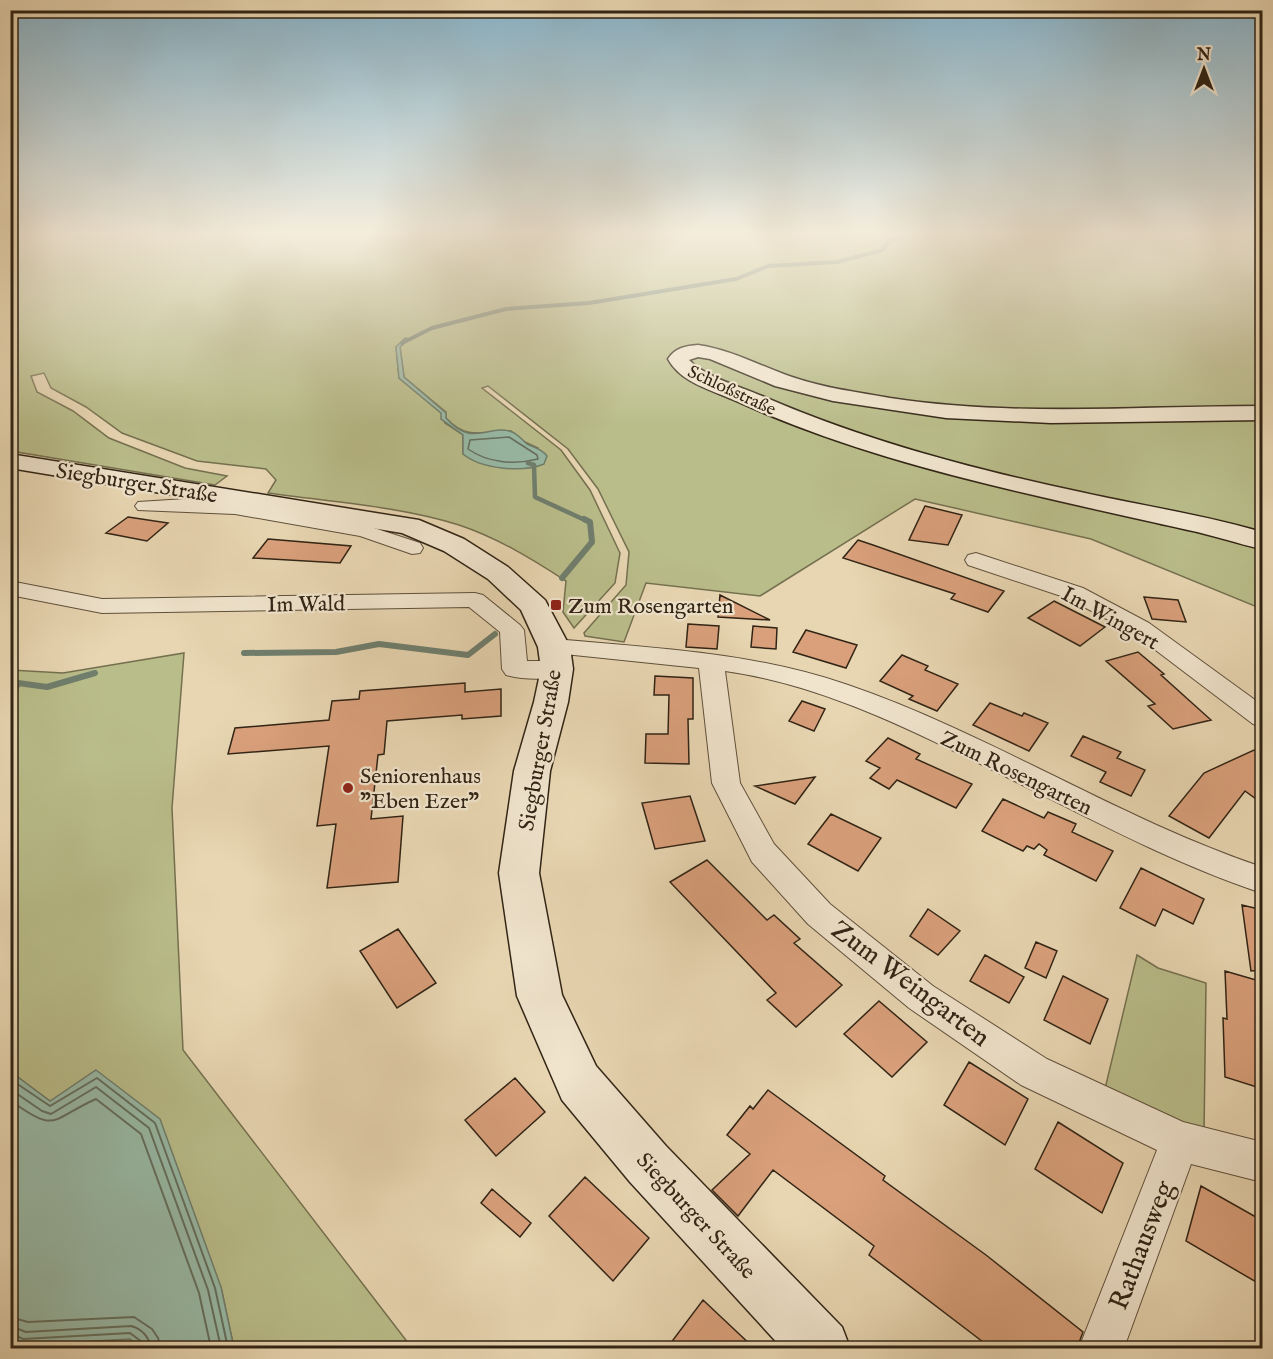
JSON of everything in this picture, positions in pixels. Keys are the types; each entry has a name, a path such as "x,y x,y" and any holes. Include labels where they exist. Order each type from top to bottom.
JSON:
{"main road":[{"name":"Schloßstraße","path":"1263,413 1063,418 973,414 820,392 784,381 712,352 689,352 678,359 684,368 837,434 1051,493 1206,525 1263,542"},
{"name":"Siegburger Straße","path":"14,463 234,503 409,526 454,545 498,573 534,606 556,658 551,702 532,771 519,873 540,996 579,1083 648,1164 821,1348"}],"street":[{"path":"145,506 234,503 365,531 412,549"},
{"name":"Im Wingert","path":"975,560 1075,593 1142,628 1263,718"},
{"name":"Im Wald","path":"10,588 102,606 475,600 512,630 515,669 556,658"},
{"name":"Zum Rosengarten","path":"556,658 711,662 786,674 839,691 895,713 1108,816 1234,871 1263,880"},
{"name":"Zum Weingarten","path":"711,662 726,783 764,853 819,914 921,997 1034,1072 1180,1141 1263,1162"},
{"name":"Rathausweg","path":"1102,1348 1180,1141"}],"shaded area":[{"path":"11,297 1262,297 1262,609 1091,539 915,499 760,596 646,583 624,642 585,636 584,633 626,585 629,552 598,489 568,449 488,386 482,388 561,450 590,490 620,553 615,583 574,628 563,612 566,581 527,557 473,530 412,513 268,493 276,480 266,469 197,461 122,433 86,407 51,388 44,373 31,376 37,392 73,411 109,438 185,468 227,476 215,485 11,451","holes":["408,339 400,347 404,377 446,412 446,418 462,430 477,433 511,431 525,442 538,448 528,467 486,464 463,454 463,435 445,423 441,413 399,378 396,347"]},
{"path":"184,653 172,808 183,1050 412,1348 234,1348 221,1287 50,1101 11,1072 11,670 63,673"},
{"path":"1137,955 1158,968 1206,983 1204,1135 1104,1093"},
{"path":"10,1338 21,1345 130,1339 141,1348 11,1348"}],"water":[{"path":"405,338 409,339 400,347 404,377 446,413 446,418 456,427 473,434 496,430 512,432 547,456 544,464 525,468 502,468 480,463 463,454 463,435 441,419 441,413 399,378 396,347"},
{"path":"96,1070 160,1119 221,1287 234,1348 141,1348 130,1339 21,1345 11,1338 11,1072 50,1101"}],"building":[{"path":"925,506 962,515 948,545 909,540"},
{"path":"128,517 168,523 147,541 106,533"},
{"path":"268,539 351,546 340,563 253,558"},
{"path":"858,540 1004,591 988,612 951,599 955,594 843,558"},
{"path":"720,595 770,620 718,617"},
{"path":"1144,597 1178,600 1186,622 1152,619"},
{"path":"1054,601 1105,627 1080,646 1028,618"},
{"path":"688,624 719,626 717,649 686,647"},
{"path":"753,626 777,628 776,649 751,647"},
{"path":"806,630 857,645 846,668 793,652"},
{"path":"1138,652 1211,720 1173,729 1148,706 1155,704 1106,661"},
{"path":"902,655 928,666 925,670 958,684 937,711 909,699 913,696 880,681"},
{"path":"655,676 693,678 693,719 688,719 689,764 645,763 646,734 668,734 669,695 654,695"},
{"name":"Seniorenhaus \"Eben Ezer\"","path":"465,683 465,692 501,689 501,716 462,719 462,715 387,721 384,754 378,755 371,819 403,816 398,882 327,888 336,824 317,826 329,746 228,754 235,728 329,720 332,701 359,699 360,691"},
{"path":"802,701 825,709 814,731 789,721"},
{"path":"990,703 1022,716 1024,713 1048,723 1029,751 973,725"},
{"path":"1083,736 1121,752 1117,758 1145,770 1131,796 1100,782 1106,772 1071,756"},
{"path":"888,738 920,754 916,759 972,784 956,808 897,780 889,789 870,778 880,768 866,761"},
{"path":"1254,750 1263,756 1263,804 1245,791 1209,838 1169,816 1204,773"},
{"path":"815,777 795,804 755,786"},
{"path":"690,796 705,841 655,849 642,803"},
{"path":"1003,799 1044,818 1048,812 1076,824 1072,832 1113,851 1096,881 1044,855 1047,850 1039,844 1034,849 1027,846 1023,851 982,831"},
{"path":"831,814 881,838 858,871 808,844"},
{"path":"707,860 767,920 774,915 800,939 794,943 842,985 796,1027 767,1000 776,993 670,882"},
{"path":"1141,868 1204,899 1193,924 1163,909 1155,926 1120,908"},
{"path":"1242,905 1263,910 1263,970 1251,971"},
{"path":"928,909 960,931 938,955 910,936"},
{"path":"398,929 436,983 397,1008 360,951"},
{"path":"1036,942 1057,951 1046,978 1025,968"},
{"path":"985,955 1024,977 1009,1003 970,981"},
{"path":"1225,971 1263,982 1263,1089 1225,1077 1223,1018 1227,1019"},
{"path":"1063,976 1108,999 1090,1044 1044,1020"},
{"path":"879,1001 927,1042 892,1077 844,1034"},
{"path":"969,1062 1028,1099 1005,1145 944,1105"},
{"path":"515,1078 545,1112 496,1156 465,1120"},
{"path":"768,1090 885,1176 883,1180 986,1255 1083,1332 1077,1348 991,1348 869,1255 874,1246 773,1170 738,1216 712,1190 750,1154 727,1135 750,1106 753,1109"},
{"path":"1058,1122 1123,1163 1102,1213 1035,1169"},
{"path":"585,1177 649,1238 613,1281 549,1216"},
{"path":"1201,1186 1263,1221 1263,1286 1186,1241"},
{"path":"492,1189 531,1223 520,1237 481,1203"},
{"path":"703,1300 754,1348 667,1348"}],"waterway":[{"path":"402,343 432,328 506,309 589,303 623,297"},
{"path":"528,463 534,465 535,497 587,521"},
{"path":"562,578 592,542 590,522 584,519"},
{"path":"244,653 336,652 379,644 468,655 495,634"},
{"path":"10,702 18,683 47,687 95,673"}],"place":[{"name":"Zum Rosengarten","path":"556,605"},
{"name":"Seniorenhaus \"Eben Ezer\"","path":"348,788"}]}
